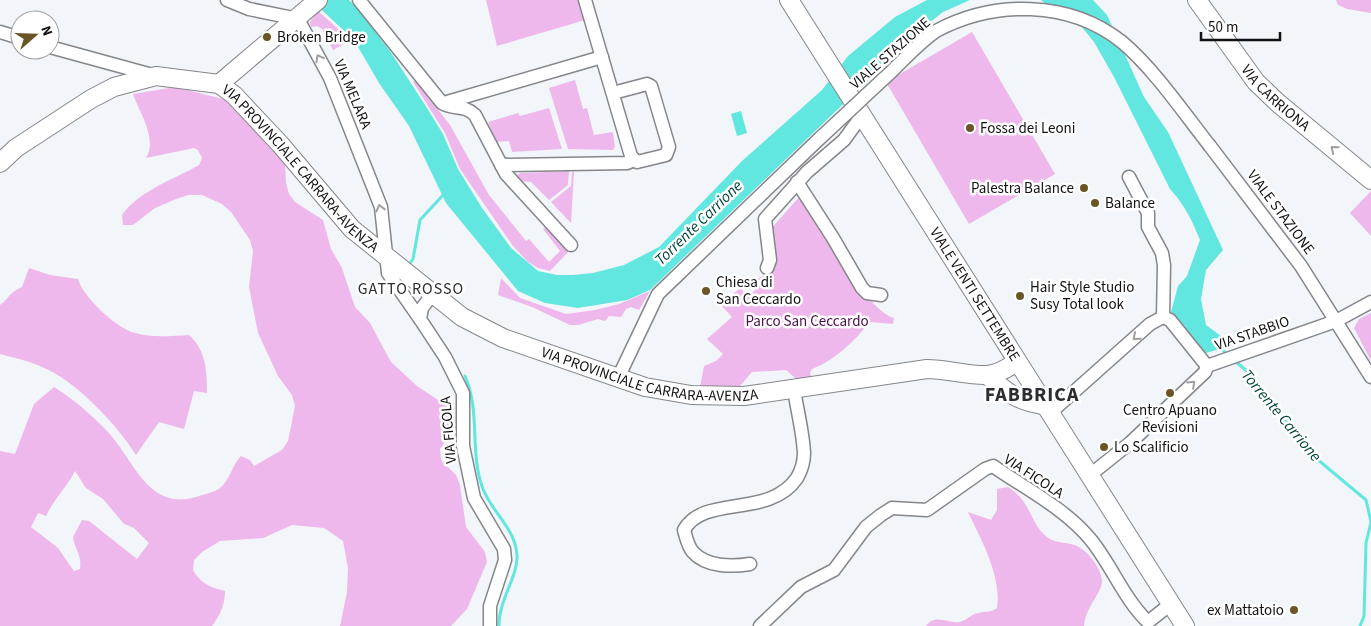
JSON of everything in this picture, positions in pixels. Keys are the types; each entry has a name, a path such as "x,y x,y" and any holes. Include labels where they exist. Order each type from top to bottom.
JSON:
{"main road":[{"name":"VIALE VENTI SETTEMBRE","path":"789,0 852,97 1046,410 1090,475 1185,626"},
{"name":"VIA CARRIONA","path":"1197,0 1256,82 1278,103 1371,180"},
{"path":"220,84 316,3"},
{"name":"VIA PROVINCIALE CARRARA-AVENZA","path":"1,160 91,98 114,87 156,76 220,84 234,95 280,144 343,220 432,295 462,317 503,338 618,378 672,393 717,397 744,396 927,369 949,369 987,375 1002,384 1011,385 1021,369"},
{"path":"987,375 1007,393 1046,410"}],"street":[{"path":"227,0 250,9 298,19"},
{"path":"359,0 442,103 448,107 461,106 470,109 506,174 571,245"},
{"path":"585,0 634,160"},
{"name":"VIALE STAZIONE","path":"618,378 658,294 902,60 935,32 968,15 1024,4 1066,10 1085,18 1122,42 1141,61 1210,146 1301,266 1371,377"},
{"name":"VIA MELARA","path":"298,19 333,84 381,207 385,256"},
{"path":"60,50 156,76"},
{"path":"442,103 602,57"},
{"path":"501,165 627,163 634,160 642,162 662,157 668,152 653,89 647,84 613,93"},
{"path":"767,268 770,257 764,222 797,182 844,140 862,114"},
{"path":"1129,177 1148,213 1148,227 1162,253 1164,265 1162,317"},
{"path":"797,182 862,288 867,293 880,295"},
{"name":"VIA PROVINCIALE CARRARA-AVENZA","path":"385,256 390,279 420,319"},
{"path":"420,319 422,308 432,295"},
{"name":"VIA STABBIO","path":"1090,475 1143,431 1210,365 1336,321 1359,311 1371,302"},
{"path":"1162,317 1170,320 1210,365"},
{"path":"1046,410 1150,324 1162,317"},
{"name":"VIA FICOLA","path":"420,319 445,357 463,392 463,446 474,498 504,549 505,560 490,606 490,626"},
{"path":"750,564 728,565 711,563 700,558 692,552 684,530 688,522 697,516 767,501 790,488 803,466 804,453 794,389"},
{"name":"VIA FICOLA","path":"760,626 801,587 834,570 866,527 881,515 892,508 927,510 985,469 993,466 1061,512 1091,540 1137,611 1148,622 1172,604"}],"green space":[{"path":"486,0 578,0 585,20 497,46"},
{"path":"1336,0 1371,0 1371,13 1347,9 1338,5"},
{"path":"318,11 351,40 333,50 322,29 317,26 311,27 310,22"},
{"name":"Fossa dei Leoni","path":"972,32 1055,174 969,224 886,82"},
{"path":"415,80 450,125 489,195 526,241 529,239 549,262 560,251 543,229 547,226 570,250 550,271 538,268 528,262 513,246 460,169 445,133 413,82"},
{"path":"575,80 583,109 587,108 594,135 613,132 615,147 613,150 568,149 549,88"},
{"path":"175,87 227,100 266,137 285,163 286,183 289,194 295,202 323,220 331,249 342,268 355,307 370,323 391,362 417,386 453,410 453,427 440,449 441,460 456,475 460,485 466,527 485,552 487,562 467,609 451,626 340,626 347,592 348,568 343,541 324,528 292,525 263,538 220,541 202,552 194,560 193,570 199,579 210,586 225,591 222,610 212,626 0,626 0,451 15,454 34,404 54,387 75,402 101,425 117,443 144,481 155,491 167,497 182,500 215,491 227,481 241,456 250,460 254,466 282,450 288,441 295,406 292,395 278,376 258,333 249,287 253,251 250,240 231,212 222,204 202,195 188,195 155,208 133,225 123,225 122,215 129,206 147,192 199,165 202,158 198,150 194,148 146,158 150,143 149,134 133,94","holes":["75,471 86,488 103,499 124,524 134,528 149,543 137,559 89,521 82,520 73,537 80,564 80,569 74,571 58,548 31,527 38,513 46,516"]},
{"path":"549,108 562,149 512,152 509,141 496,142 488,122 518,113 520,116"},
{"path":"569,171 568,185 549,200 531,182 518,181 515,177 520,173"},
{"path":"572,172 574,172 571,223 551,202 571,186"},
{"path":"1371,191 1371,236 1350,213"},
{"name":"Parco San Ceccardo","path":"801,195 843,264 870,300 883,312 894,318 893,324 870,322 844,349 812,369 810,373 812,380 801,383 786,370 752,372 739,387 704,389 700,387 704,366 716,361 723,354 707,339 732,317 719,303 741,288 747,297 760,286 757,279 764,276 771,268 768,232"},
{"path":"29,268 50,275 78,279 93,303 110,319 128,330 141,335 189,335 195,341 202,354 206,369 207,393 194,391 184,429 159,422 136,455 107,418 69,383 39,366 0,354 0,305 22,287"},
{"path":"501,278 520,298 566,314 619,304 650,291 639,310 631,307 626,309 621,317 609,316 605,321 598,319 578,325 570,325 532,307 498,295"},
{"path":"1371,313 1371,361 1354,328 1359,319"},
{"path":"1008,487 1027,506 1037,526 1047,537 1079,547 1091,557 1097,566 1102,581 1101,586 1087,613 1084,626 926,626 934,620 960,622 976,614 997,608 998,596 993,571 968,512 991,520 997,510 997,489"}],"water":[{"path":"311,0 349,0 355,6 390,51 427,108 443,134 458,169 482,208 511,248 538,271 557,275 573,275 593,273 624,265 659,247 742,161 822,90 848,56 895,17 927,0 970,0 943,12 919,31 650,290 627,300 578,308 545,303 518,291 446,203 409,126 379,83 354,40"},
{"path":"1041,0 1093,0 1107,15 1144,97 1168,132 1223,250 1206,270 1201,299 1206,325 1233,345 1206,353 1171,312 1178,286 1187,276 1200,240 1184,206 1170,189 1114,77 1094,42 1081,26 1061,17"},
{"path":"741,111 747,133 737,136 731,114"}],"waterway":[{"path":"408,266 413,259 420,220 444,194"},
{"name":"Torrente Carrione","path":"1218,346 1228,355"},
{"name":"Torrente Carrione","path":"1235,361 1248,372 1311,454 1366,500 1371,522 1366,543 1364,616 1360,626"},
{"path":"465,376 473,404 477,461 483,489 516,546 516,564 502,608 499,626"}],"place":[{"name":"Broken Bridge","path":"267,37"},
{"name":"Fossa dei Leoni","path":"970,128"},
{"name":"Palestra Balance","path":"1084,188"},
{"name":"Balance","path":"1095,203"},
{"name":"Chiesa di San Ceccardo","path":"706,291"},
{"name":"Hair Style Studio Susy Total look","path":"1020,296"},
{"name":"Centro Apuano Revisioni","path":"1170,393"},
{"name":"Lo Scalificio","path":"1104,447"},
{"name":"ex Mattatoio","path":"1294,610"}],"district":[{"name":"GATTO ROSSO","path":"411,288"},
{"name":"FABBRICA","path":"1032,394"}]}
